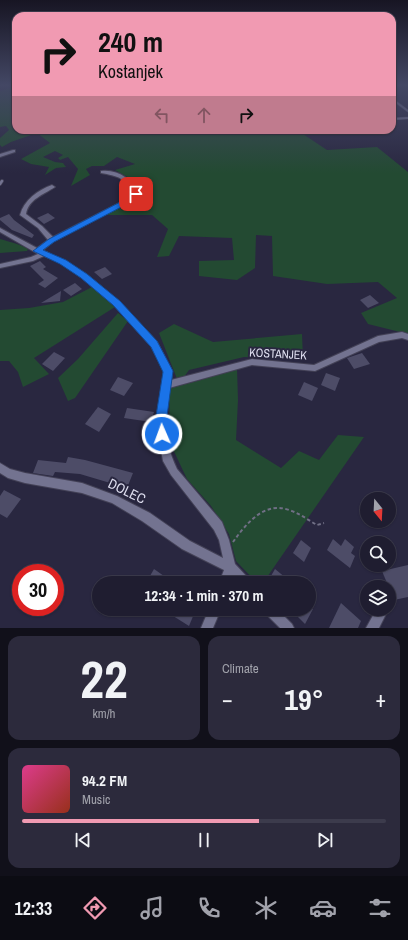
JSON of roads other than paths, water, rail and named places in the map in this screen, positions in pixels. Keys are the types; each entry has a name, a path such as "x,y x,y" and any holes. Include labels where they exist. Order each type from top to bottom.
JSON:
{"street":[{"path":"0,156 13,150"},
{"path":"37,251 52,240 135,197 136,194 129,181 111,172 103,172"},
{"path":"52,187 36,195 23,210 22,215 40,227 52,240"},
{"path":"0,230 37,251 45,253 63,262 84,276 116,303 154,344 168,371 161,416 162,434 168,461 174,472 218,526 224,540 230,567 227,576"},
{"path":"0,266 33,259 45,253"},
{"name":"KOSTANJEK","path":"166,385 252,362 315,368 378,339 402,335 408,337"},
{"name":"DOLEC","path":"0,468 8,473 25,478 82,488 114,499 146,517 186,545 230,567 238,576"},
{"path":"207,628 212,616"},
{"path":"277,616 288,628"},
{"path":"372,628 379,616"}],"lane":[{"path":"396,119 408,118"}]}
